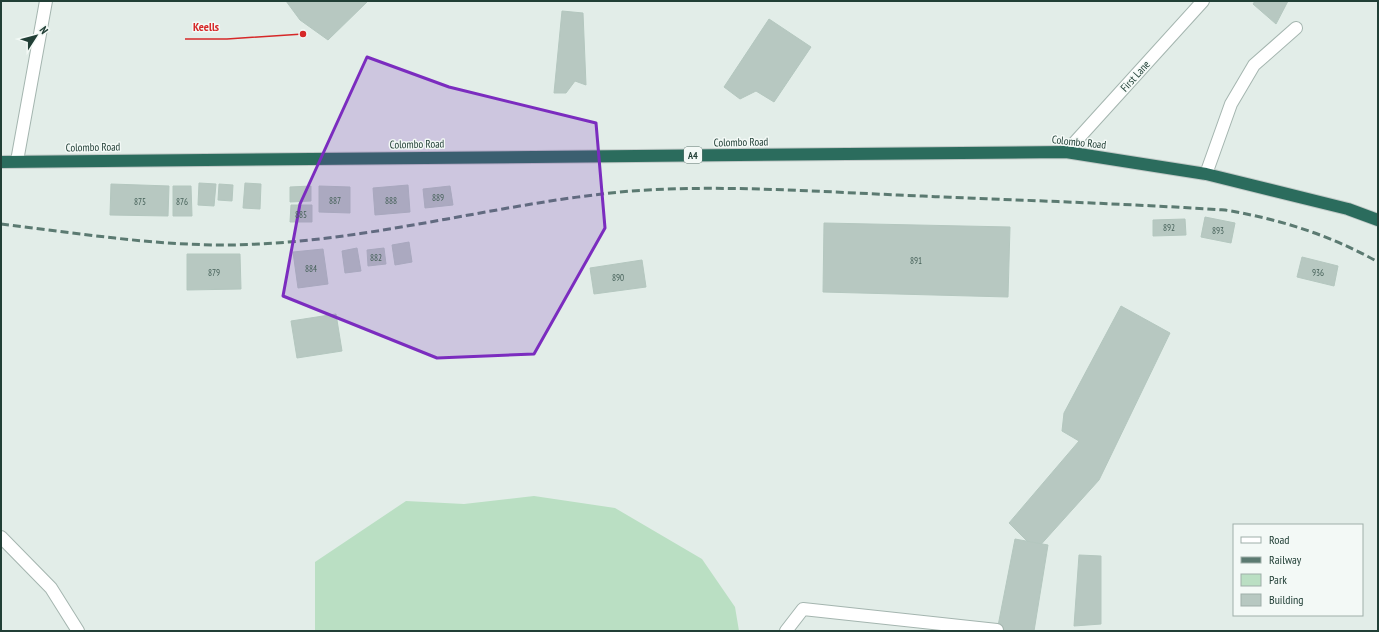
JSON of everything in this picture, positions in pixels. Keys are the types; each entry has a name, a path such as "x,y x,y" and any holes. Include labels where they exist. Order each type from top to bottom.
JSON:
{"highway":[{"name":"Colombo Road","path":"1,162 1066,152 1206,174 1348,208 1378,220"}],"street":[{"path":"16,161 46,1"},
{"name":"First Lane","path":"1066,152 1203,1"},
{"path":"1206,174 1231,104 1254,65 1296,28"},
{"path":"1,537 51,588 78,631"},
{"path":"786,631 803,609 997,630"}],"highlighted area":[{"path":"367,57 449,87 596,123 605,228 534,354 437,358 283,296 300,204"}],"green space":[{"path":"534,496 615,508 702,559 735,607 739,631 315,631 315,562 406,501 464,504"}],"building":[{"path":"286,1 368,1 328,40 300,20"},
{"path":"1255,1 1288,1 1276,24 1253,4"},
{"path":"562,11 583,13 586,85 575,81 566,93 554,93"},
{"path":"769,19 811,47 774,102 756,91 740,99 724,87"},
{"path":"199,183 216,184 214,206 198,205"},
{"path":"245,183 261,184 260,209 243,208"},
{"path":"111,184 169,186 168,216 110,215"},
{"path":"219,184 233,185 232,201 218,200"},
{"path":"408,185 410,212 375,215 373,188"},
{"path":"173,186 191,186 192,216 173,216"},
{"path":"311,186 311,201 290,202 290,187"},
{"path":"319,186 350,187 350,213 319,212"},
{"path":"450,186 453,205 425,208 423,189"},
{"path":"291,205 312,205 312,222 290,222"},
{"path":"1205,217 1235,223 1231,243 1201,237"},
{"path":"1185,219 1186,235 1153,236 1153,220"},
{"path":"824,223 1010,227 1008,297 823,292"},
{"path":"409,242 412,262 395,265 392,245"},
{"path":"357,248 361,271 345,273 342,251"},
{"path":"384,248 386,264 368,266 367,250"},
{"path":"323,249 328,284 298,288 293,252"},
{"path":"187,254 240,254 241,289 187,290"},
{"path":"1302,257 1338,266 1334,286 1297,277"},
{"path":"642,260 646,287 594,294 590,268"},
{"path":"1121,306 1170,333 1099,480 1036,550 1009,523 1079,441 1062,431 1064,413"},
{"path":"336,314 342,351 297,358 291,321"},
{"path":"1015,539 1048,545 1034,631 997,631"},
{"path":"1079,555 1101,556 1101,624 1074,626"}],"railway":[{"path":"1,224 162,243 227,245 259,244 305,241 350,235 575,197 620,192 724,188 1102,203 1225,210 1265,218 1304,229 1360,252 1378,262"}],"place":[{"name":"Keells","path":"303,34"}]}
